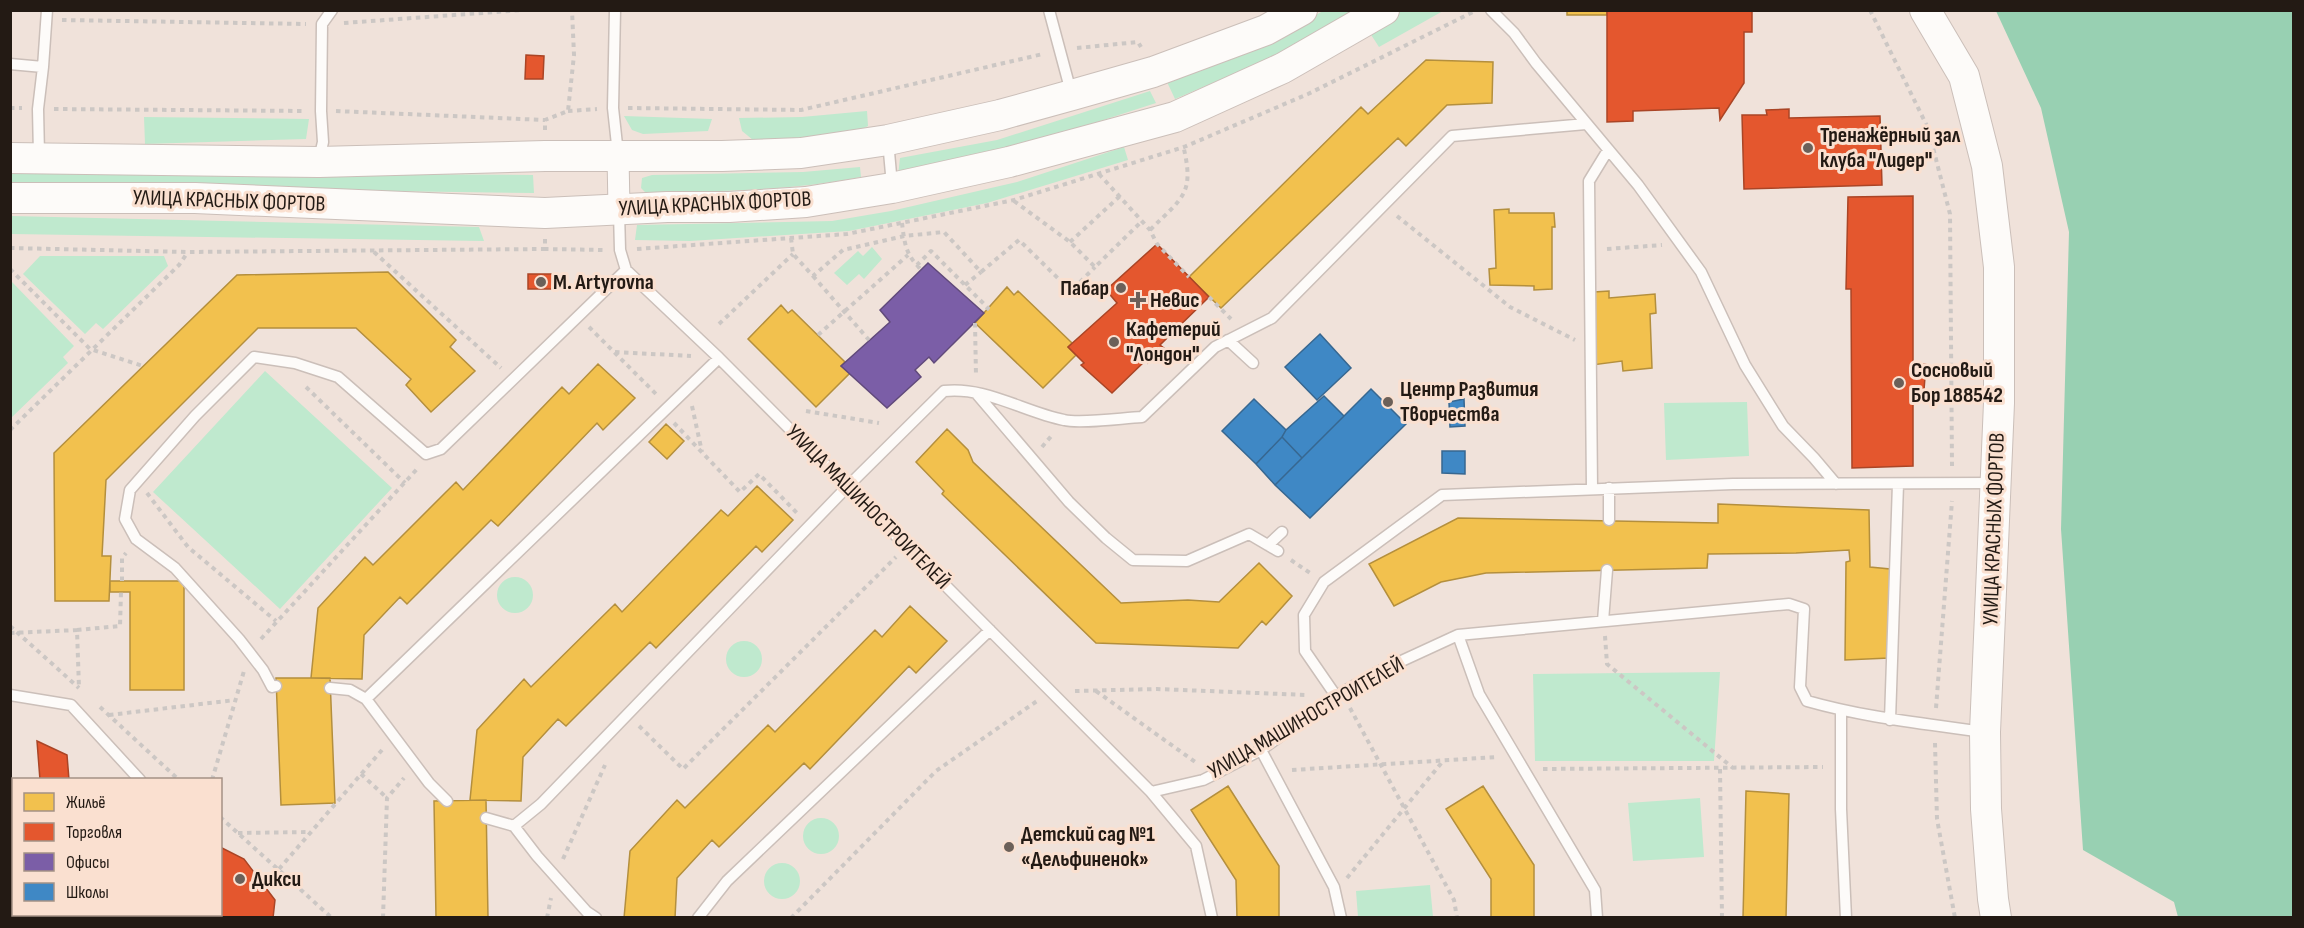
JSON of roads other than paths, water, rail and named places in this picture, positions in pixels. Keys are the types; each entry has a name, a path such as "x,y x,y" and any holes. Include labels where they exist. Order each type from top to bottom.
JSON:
{"street":[{"name":"УЛИЦА КРАСНЫХ ФОРТОВ","path":"25,158 319,162 801,153 888,140 1000,115 1153,72 1266,30 1302,10"},
{"name":"УЛИЦА КРАСНЫХ ФОРТОВ","path":"10,198 195,198 545,213 806,202 892,188 1009,162 1175,117 1283,68 1384,10"},
{"name":"УЛИЦА КРАСНЫХ ФОРТОВ","path":"1925,10 1964,76 1987,166 1999,267 1996,483 1985,732 1986,809 1996,918"},
{"path":"618,156 619,209"}],"lane":[{"path":"319,162 323,142 322,24 332,10"},
{"path":"615,10 613,108 618,156"},
{"path":"1049,10 1072,95"},
{"path":"1491,10 1514,33 1536,63 1638,185 1681,243 1701,272 1745,365 1783,426 1836,484"},
{"path":"25,158 38,109 47,15"},
{"path":"10,64 43,67"},
{"path":"514,826 541,804 847,487 944,391 959,389 976,392 1065,421 1142,417 1215,347 1272,318 1452,136 1586,124"},
{"path":"888,140 892,188"},
{"path":"1592,488 1589,181 1608,150"},
{"path":"276,686 272,687 263,670 249,652 176,568 136,539 125,519 130,490 195,416 254,357 296,363 338,377 426,454 441,449 626,270 620,250 619,209"},
{"name":"УЛИЦА МАШИНОСТРОИТЕЛЕЙ","path":"626,270 719,358 1151,792 1203,780 1213,775 1261,750 1339,694 1382,670 1458,635 1789,604 1804,609 1800,687 1807,701 1841,711 1890,720 1985,732"},
{"path":"1228,340 1253,363"},
{"path":"366,699 719,358"},
{"path":"976,392 1069,502 1106,538 1133,560 1187,561 1249,534 1273,548 1282,532"},
{"path":"1339,694 1305,651 1304,615 1324,582 1442,495 1733,484 1996,483"},
{"path":"1890,720 1898,484"},
{"path":"1608,488 1609,520"},
{"path":"1603,621 1607,570"},
{"path":"698,918 727,881 990,630"},
{"path":"1458,635 1479,694 1595,890 1597,918"},
{"path":"330,688 350,690 366,699 429,783 447,801"},
{"path":"10,694 71,705 138,778"},
{"path":"1841,711 1846,918"},
{"path":"1261,750 1335,892 1341,918"},
{"path":"1151,792 1196,846 1212,918"},
{"path":"486,818 514,826 587,912 596,918"}],"place":[{"name":"Тренажёрный зал клуба \"Лидер\"","path":"1808,148"},
{"name":"M. Artyrovna","path":"541,282"},
{"name":"Пабар","path":"1121,288"},
{"name":"Невис","path":"1138,300"},
{"name":"Кафетерий \"Лондон\"","path":"1114,342"},
{"name":"Сосновый Бор 188542","path":"1899,383"},
{"name":"Центр Развития Творчества","path":"1388,402"},
{"name":"Детский сад №1 «Дельфиненок»","path":"1009,847"},
{"name":"Дикси","path":"240,879"}]}
